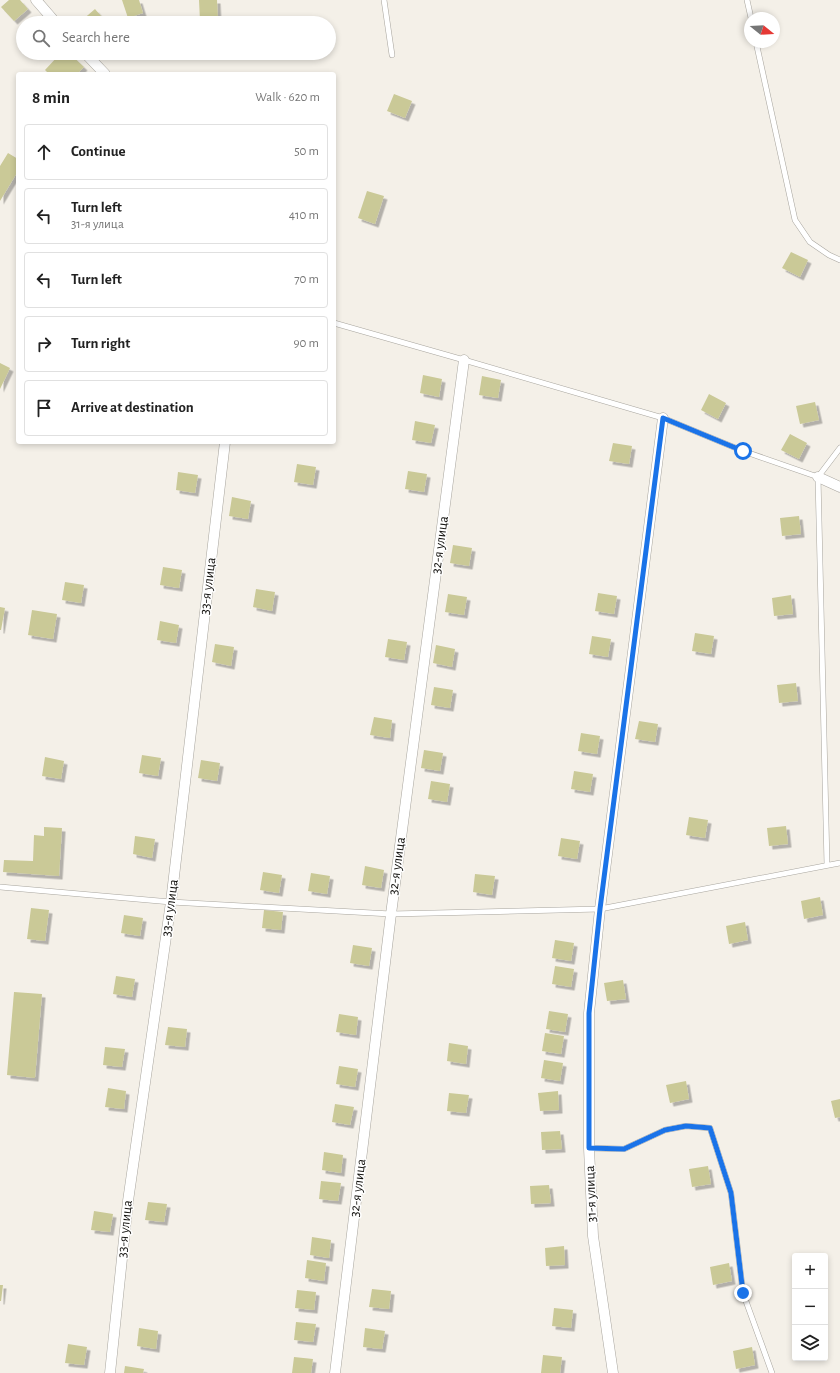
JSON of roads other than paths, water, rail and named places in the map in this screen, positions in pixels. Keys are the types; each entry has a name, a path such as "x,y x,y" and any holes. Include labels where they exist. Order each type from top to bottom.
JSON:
{"street":[{"path":"36,0 50,16"},
{"path":"92,60 103,72"},
{"name":"32-я улица","path":"335,1373 391,914 464,360"},
{"name":"31-я улица","path":"613,1373 593,1236 589,1148 589,1013 600,909 663,418"},
{"name":"33-я улица","path":"110,1373 128,1201 171,902 225,444"},
{"path":"818,477 840,487"}],"lane":[{"path":"384,0 392,55"},
{"path":"747,0 750,12"},
{"path":"757,48 795,220 810,242 829,255 840,260"},
{"path":"336,324 663,418 743,451 818,477"},
{"path":"827,865 818,477 840,448"},
{"path":"0,887 171,902 391,914 600,909 840,863"},
{"path":"589,1148 624,1149 665,1130 686,1126 710,1128 731,1193 743,1293 772,1373"}]}
